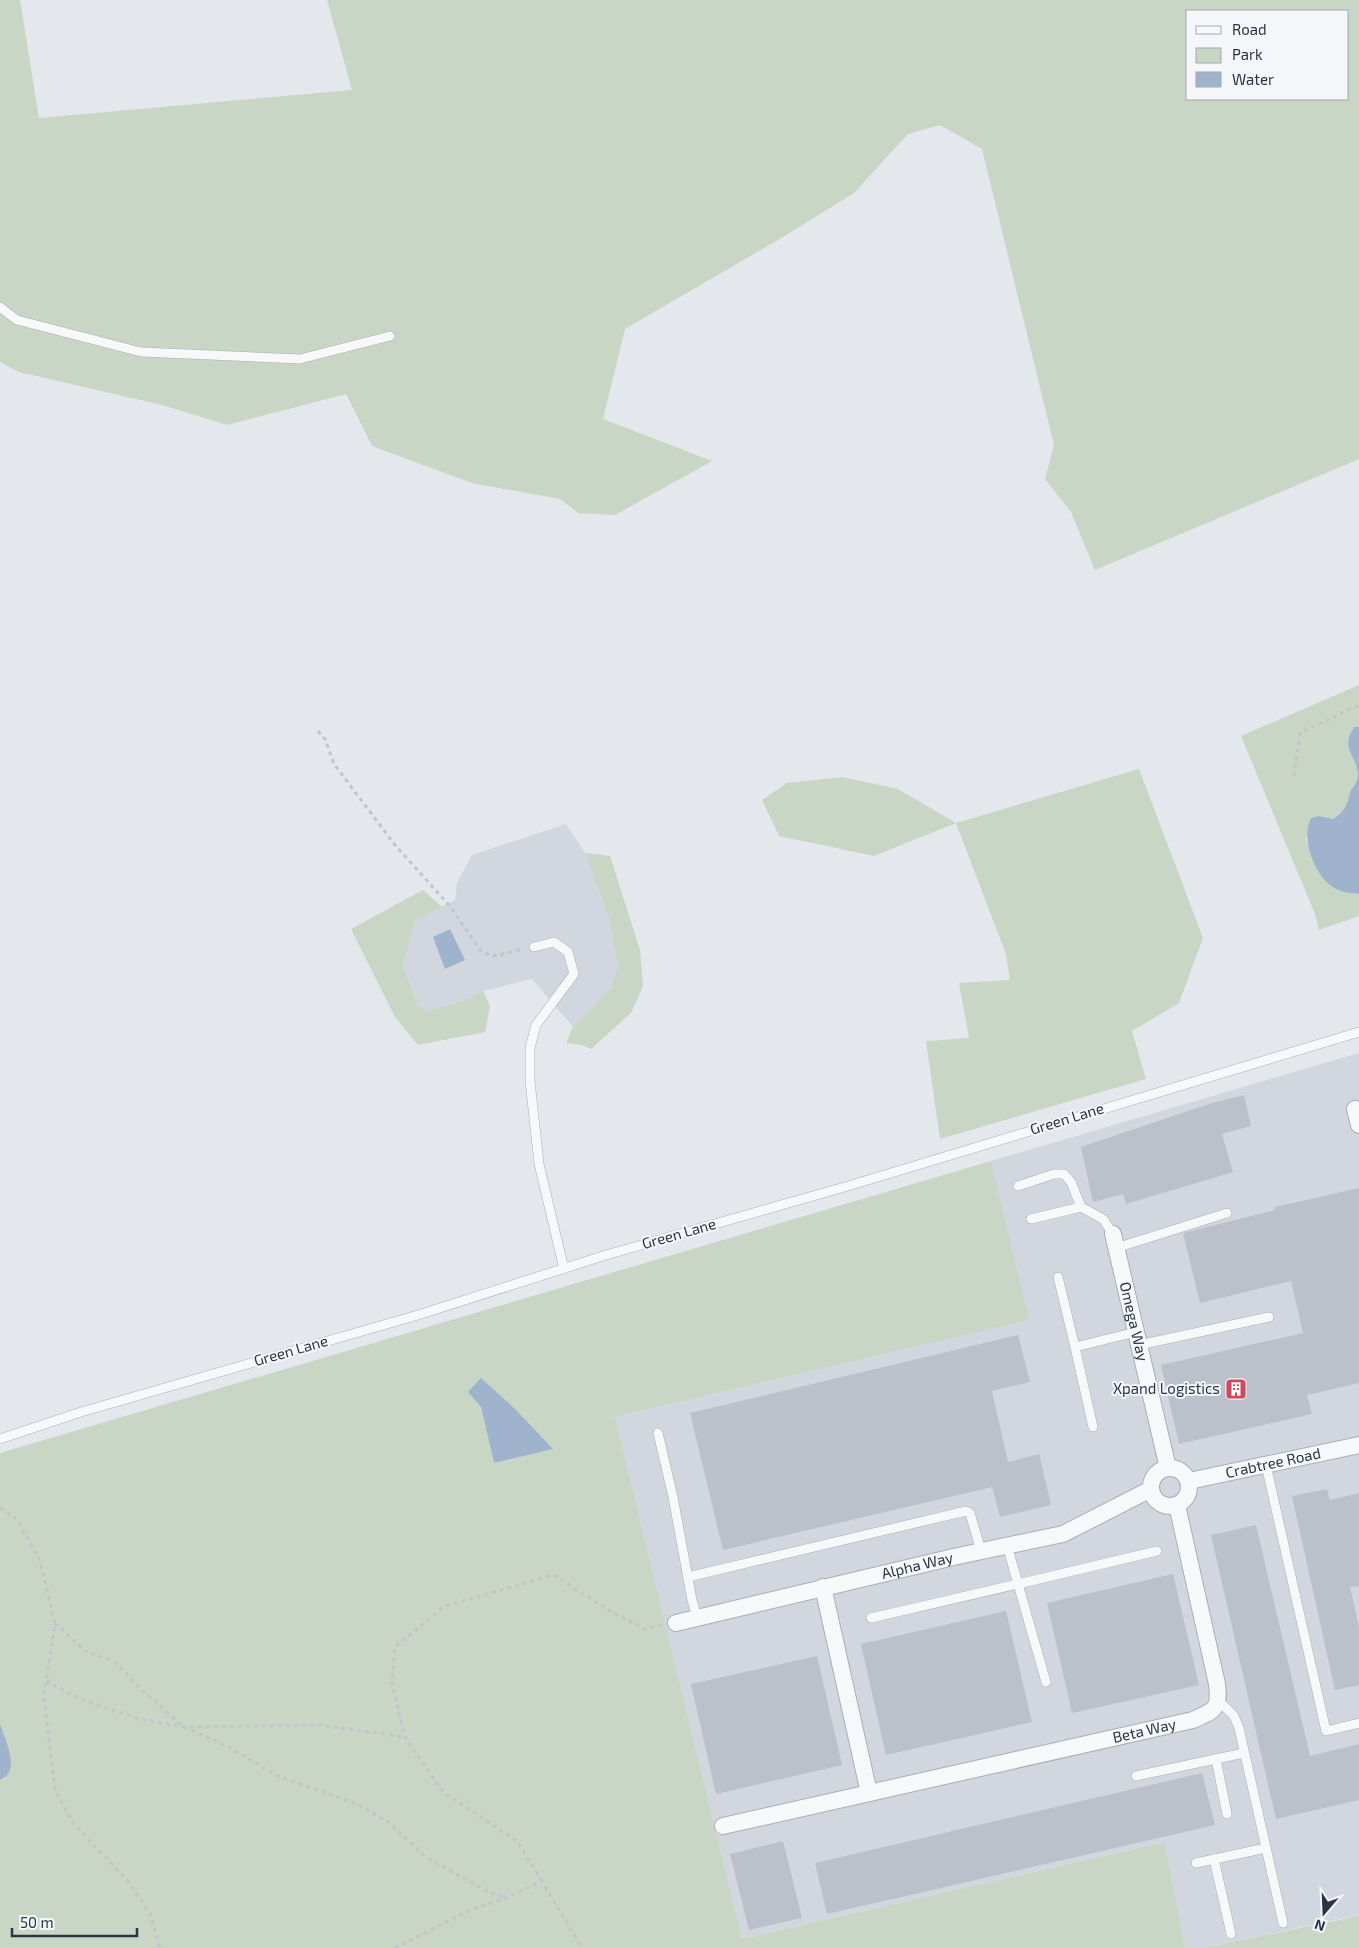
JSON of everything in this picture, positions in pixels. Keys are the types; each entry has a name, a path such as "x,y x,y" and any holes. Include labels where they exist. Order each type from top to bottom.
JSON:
{"street":[{"path":"1355,1109 1359,1125"},
{"name":"Omega Way","path":"1114,1241 1168,1468"},
{"name":"Crabtree Road","path":"1189,1481 1359,1445"},
{"path":"1168,1468 1182,1472 1189,1481 1189,1492 1186,1498 1177,1505 1164,1505 1157,1502 1151,1490 1155,1475 1168,1468"},
{"name":"Alpha Way","path":"676,1623 823,1587 1063,1534 1151,1490"},
{"path":"1177,1505 1219,1701"},
{"path":"823,1587 869,1793"},
{"name":"Beta Way","path":"723,1826 1193,1720 1207,1714 1216,1707 1219,1701"}],"lane":[{"path":"0,307 16,320 141,352 300,359 390,336"},
{"path":"534,947 554,942 568,952 574,974 536,1025 530,1048 530,1081 539,1164 564,1269"},
{"name":"Green Lane","path":"0,1439 81,1412 418,1315 564,1269 1359,1032"},
{"path":"1018,1186 1054,1174 1064,1174 1071,1182 1081,1207 1103,1219 1114,1241 1227,1213"},
{"path":"1031,1219 1081,1207"},
{"path":"1058,1277 1093,1427"},
{"path":"1075,1347 1137,1339 1269,1317"},
{"path":"658,1433 697,1617"},
{"path":"1266,1465 1326,1731 1359,1722"},
{"path":"688,1576 966,1511 970,1513 981,1551"},
{"path":"1008,1546 1046,1682"},
{"path":"871,1618 1157,1550"},
{"path":"1219,1701 1234,1716 1239,1728 1283,1923"},
{"path":"1136,1776 1244,1753"},
{"path":"1216,1759 1227,1814"},
{"path":"1196,1863 1266,1848"},
{"path":"1214,1859 1231,1934"}],"path":[{"path":"1294,776 1300,733 1359,705"},
{"path":"318,731 325,740 334,764 395,845 448,904 482,952 494,956 534,947"},
{"path":"0,1508 17,1519 40,1561 55,1623 44,1695 55,1790 73,1822 127,1880 150,1913 160,1948"},
{"path":"582,1948 517,1840 444,1792 405,1737 392,1683 395,1647 445,1606 553,1574 612,1612 644,1629 676,1623"},
{"path":"55,1623 85,1651 114,1661 138,1687 184,1727 227,1746 278,1776 359,1804 388,1822 426,1857 488,1891 506,1898"},
{"path":"46,1681 82,1700 140,1719 184,1727 319,1725 405,1737"},
{"path":"395,1948 470,1910 506,1898 542,1881"}],"shaded area":[{"path":"566,824 585,853 610,921 618,966 611,988 573,1027 532,979 483,991 466,1000 429,1011 418,1006 403,966 415,920 455,900 457,883 472,855"},
{"path":"1359,1053 1359,1915 1203,1948 1185,1948 1163,1842 742,1939 615,1417 1028,1320 991,1161"}],"green space":[{"path":"0,0 20,0 39,118 352,90 327,0 1359,0 1359,459 1095,570 1071,512 1045,479 1054,445 982,149 940,125 908,134 854,193 788,234 625,329 603,419 712,461 615,515 578,513 560,499 472,483 372,446 346,394 227,425 162,405 19,372 0,362"},
{"path":"1359,685 1359,727 1354,727 1348,742 1348,747 1357,768 1357,780 1340,813 1333,819 1319,816 1306,839 1323,877 1337,888 1359,894 1359,916 1319,930 1315,914 1241,736"},
{"path":"1139,769 1203,938 1179,1003 1132,1031 1146,1079 940,1139 926,1041 969,1038 959,983 1010,980 1006,954 956,823"},
{"path":"842,777 898,789 956,823 874,856 779,836 762,800 787,783"},
{"path":"585,853 610,856 640,950 643,986 631,1013 591,1049 582,1045 566,1043 573,1027 611,988 618,966 610,921"},
{"path":"423,890 442,907 415,920 403,966 418,1006 429,1011 466,1000 483,991 490,1006 485,1032 418,1045 395,1017 351,929"},
{"path":"991,1161 1029,1320 615,1417 742,1939 1164,1842 1185,1948 0,1948 0,1780 6,1778 0,1725 0,1453","holes":["481,1407 553,1449 494,1463"]},
{"path":"1359,1915 1359,1948 1203,1948 1344,1919"}],"water":[{"path":"1354,727 1359,727 1359,894 1336,889 1324,879 1310,853 1307,835 1311,818 1319,816 1333,819 1340,814 1357,780 1357,768 1348,747 1348,741"},
{"path":"450,929 465,960 445,969 433,937"},
{"path":"481,1378 514,1408 553,1449 494,1463 481,1407 468,1392"},
{"path":"0,1724 11,1763 7,1776 0,1780"}],"building":[{"path":"1244,1095 1251,1126 1222,1134 1233,1172 1126,1204 1123,1194 1093,1202 1081,1147 1212,1103"},
{"path":"1359,1188 1359,1383 1307,1395 1312,1414 1179,1444 1161,1365 1303,1333 1291,1281 1200,1303 1183,1233 1275,1210 1275,1207"},
{"path":"1018,1335 1030,1382 992,1391 1008,1462 1039,1454 1051,1505 1000,1517 992,1487 723,1550 690,1413"},
{"path":"1327,1489 1330,1500 1359,1493 1359,1586 1350,1587 1359,1627 1359,1685 1335,1690 1292,1496"},
{"path":"1256,1525 1310,1756 1359,1744 1359,1800 1276,1819 1211,1535"},
{"path":"1173,1574 1199,1685 1072,1713 1047,1603"},
{"path":"1006,1611 1032,1722 886,1755 861,1644"},
{"path":"817,1656 842,1765 716,1794 691,1684"},
{"path":"1202,1773 1215,1825 827,1914 815,1863"},
{"path":"783,1841 802,1918 749,1930 730,1854"}],"place":[{"name":"Xpand Logistics","path":"1236,1389"}]}
